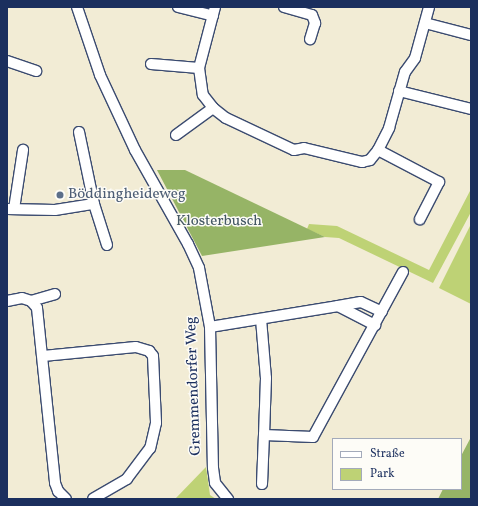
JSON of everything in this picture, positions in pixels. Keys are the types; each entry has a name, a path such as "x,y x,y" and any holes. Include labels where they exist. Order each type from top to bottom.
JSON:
{"street":[{"name":"Gremmendorfer Weg","path":"77,7 100,75 134,150 188,244 198,268 210,327 213,468 215,483 228,499"},
{"path":"178,7 214,12 199,68 203,94 213,108 226,118 294,150 304,148 362,162 370,160 378,150 389,128 405,72 415,58 429,7"},
{"path":"284,7 312,15 315,23 310,39"},
{"path":"425,23 471,35"},
{"path":"7,61 36,71"},
{"path":"151,64 199,68"},
{"path":"399,91 471,109"},
{"path":"176,134 213,108"},
{"path":"79,132 94,204 107,245"},
{"path":"23,150 11,209 55,210 94,204"},
{"path":"378,150 439,182 420,219"},
{"path":"264,435 313,437 403,272"},
{"path":"31,301 54,294"},
{"path":"7,301 22,298 31,301 37,308 55,483 58,491 66,499"},
{"path":"210,327 361,302 382,312"},
{"path":"338,306 375,325"},
{"path":"260,319 266,378 262,484"},
{"path":"43,356 136,347 143,348 153,356 156,423 150,448 127,479 93,499"}],"green space":[{"name":"Klosterbusch","path":"157,170 185,170 325,237 202,256"},
{"path":"471,189 471,212 433,283 339,238 325,237 307,229 309,224 337,226 429,270"},
{"path":"471,224 471,304 439,288"},
{"path":"471,437 471,499 438,499 442,490 462,490 462,454"},
{"path":"206,467 210,495 216,499 175,499"}],"place":[{"name":"Böddingheideweg","path":"60,195"}]}
